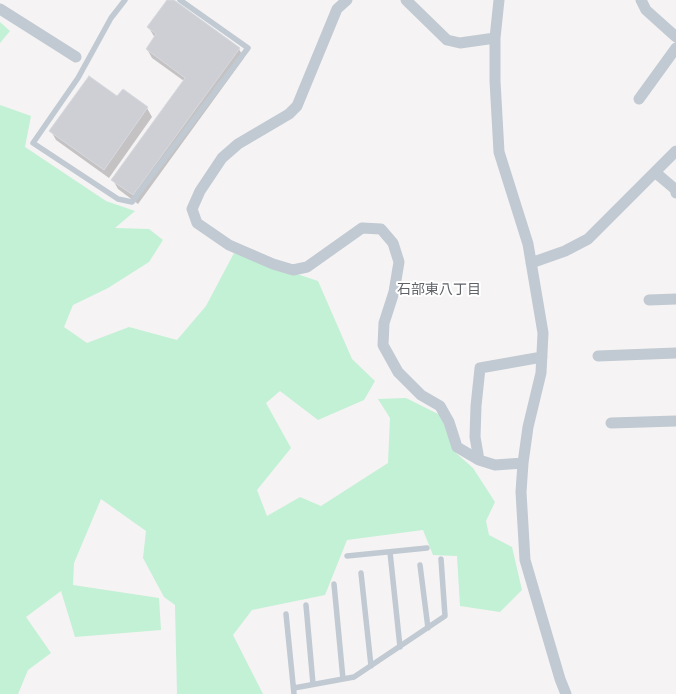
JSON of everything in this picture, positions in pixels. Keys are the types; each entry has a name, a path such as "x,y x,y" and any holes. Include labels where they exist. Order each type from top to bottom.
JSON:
{"street":[{"path":"347,0 337,9 297,106 289,114 238,144 222,158 200,191 192,209 197,223 228,244 273,264 293,270 306,267 362,228 381,229 393,243 399,262 394,292 384,323 383,345 398,372 421,395 440,406 449,422 457,447 479,460 495,465 523,463"},
{"path":"406,0 447,40 460,43 495,38"},
{"path":"499,0 495,38 495,98 500,152 528,244 543,333 541,373 528,427 523,463 521,492 525,560 566,694"},
{"path":"641,0 646,10 676,37"},
{"path":"0,8 76,57"},
{"path":"639,99 676,48"},
{"path":"531,263 564,251 588,239 676,151"},
{"path":"656,172 675,189 676,193"},
{"path":"649,300 676,299"},
{"path":"598,356 676,353"},
{"path":"479,460 475,437 480,368 542,357"},
{"path":"611,423 676,421"}],"lane":[{"path":"126,0 112,18 78,78 33,143 118,199 132,202 248,48 180,0"},
{"path":"76,57 86,64"},
{"path":"347,556 426,548"},
{"path":"390,552 400,647"},
{"path":"286,614 294,691 313,684 354,677 445,616 441,559"},
{"path":"420,565 428,628"},
{"path":"362,573 371,666"},
{"path":"334,584 343,679"},
{"path":"306,604 313,684"}],"green space":[{"path":"0,22 10,31 0,43"},
{"path":"0,105 31,116 25,147 106,201 135,211 115,228 149,229 163,240 149,262 108,288 73,305 64,327 87,343 129,327 177,340 206,306 234,253 318,281 352,359 375,381 364,400 318,420 280,391 266,403 291,448 257,490 267,516 300,497 321,506 388,463 390,418 378,399 406,398 442,416 456,453 473,468 495,502 486,521 489,535 512,547 522,590 500,612 460,606 457,556 433,555 423,530 347,540 325,595 252,610 233,635 263,694 177,694 175,605 164,597 143,558 146,531 101,499 74,563 73,585 159,598 161,630 75,637 61,591 26,617 51,653 28,670 18,694 0,694"}],"building":[{"path":"167,0 174,0 240,48 133,195 111,180 185,78 146,49 156,34 147,27"},
{"path":"89,76 117,96 123,89 148,107 104,170 49,131"}],"district":[{"name":"石部東八丁目","path":"439,290"}]}
